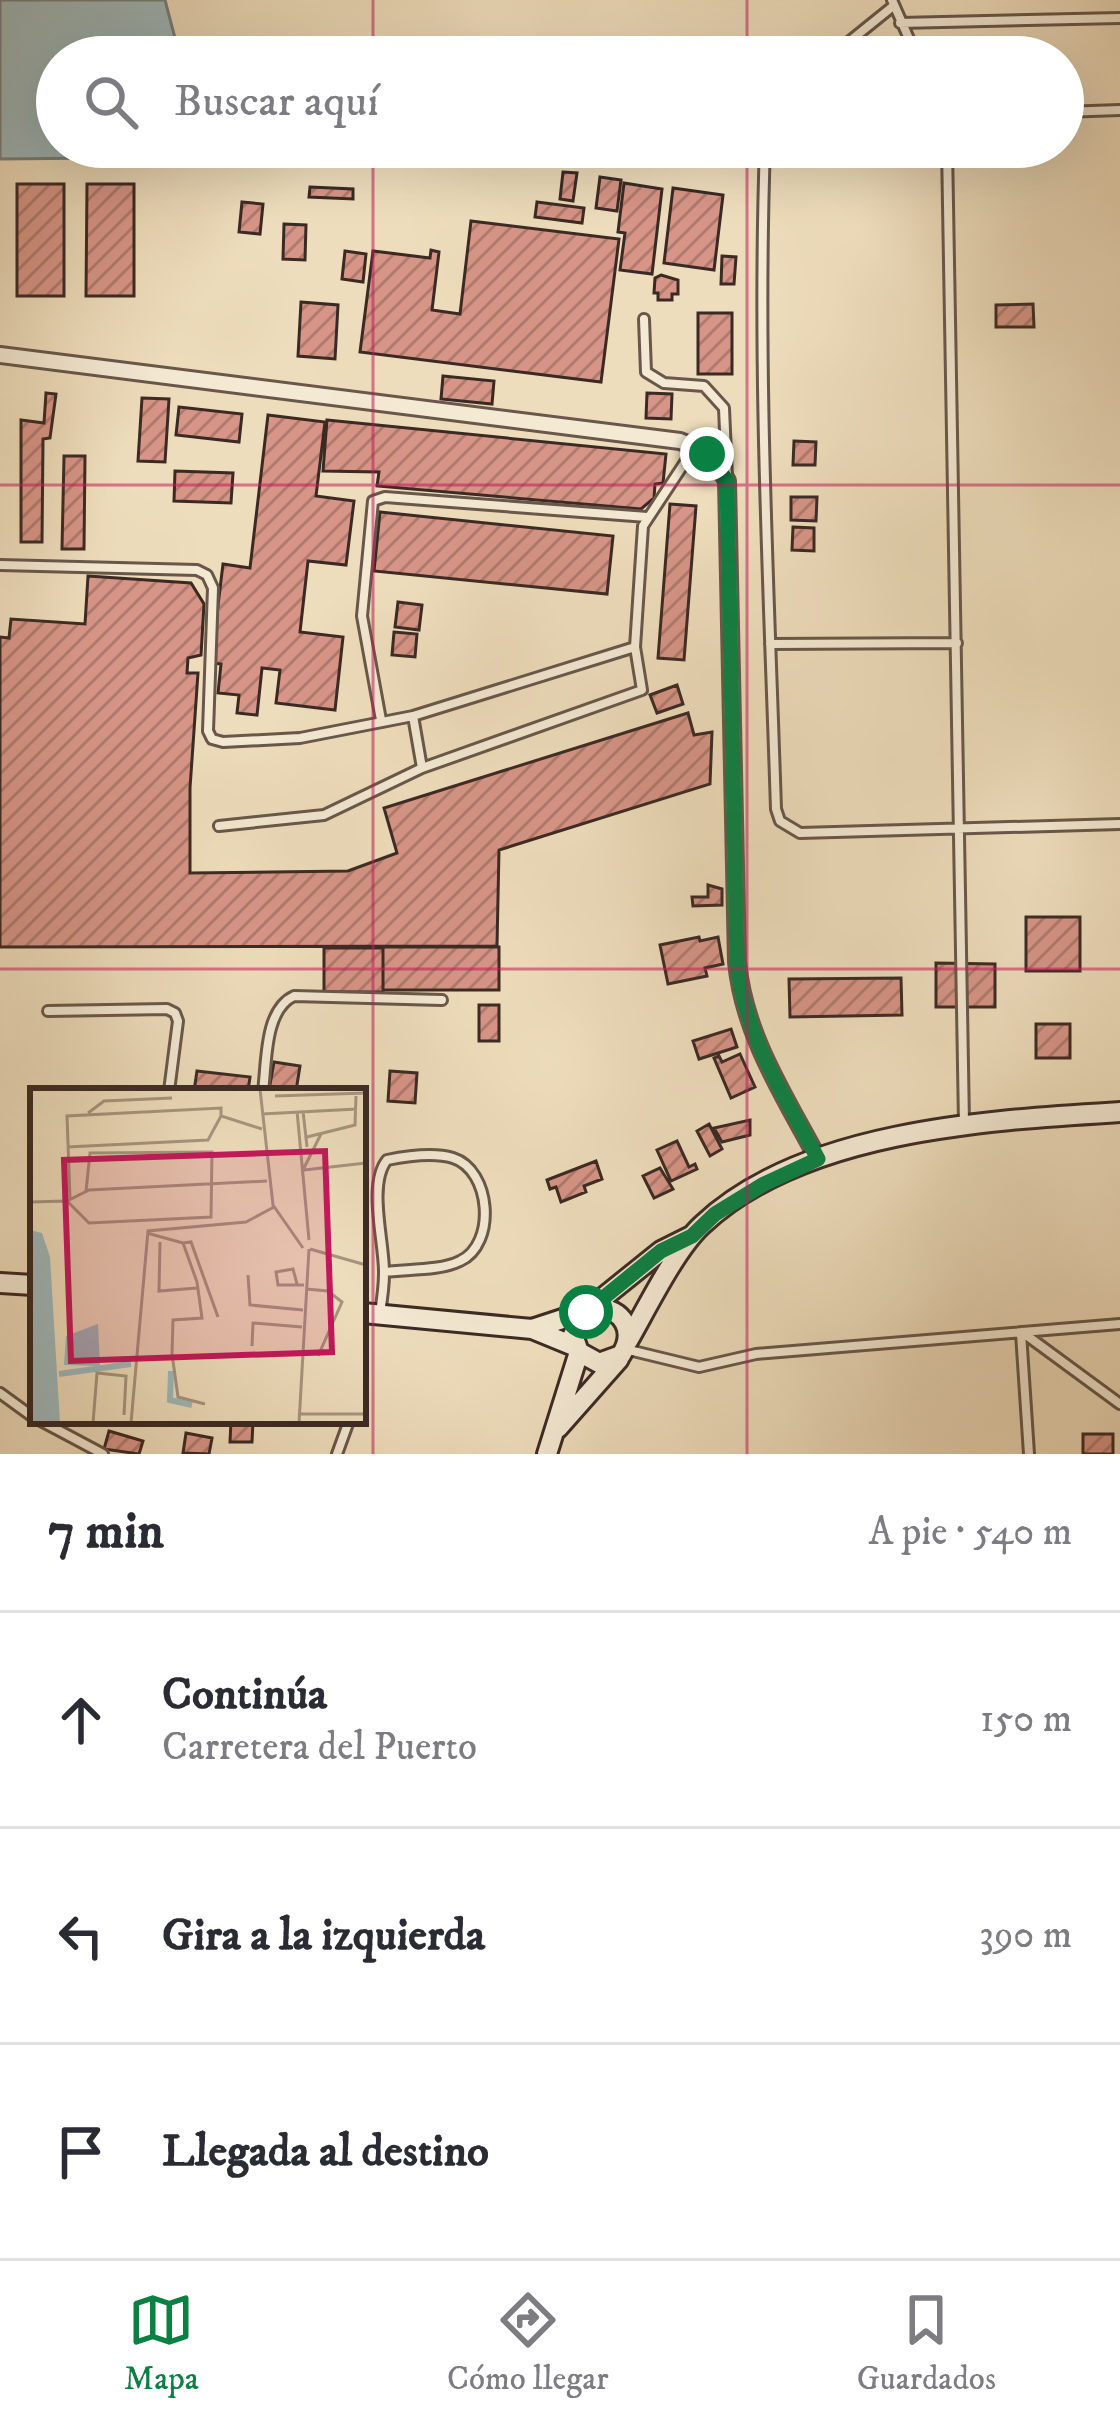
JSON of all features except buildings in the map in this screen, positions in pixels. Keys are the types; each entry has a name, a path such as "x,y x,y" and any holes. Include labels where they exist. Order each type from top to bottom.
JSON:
{"main road":[{"path":"555,1432 625,1348 692,1236 715,1214 764,1184 832,1152 964,1126 1120,1112"},
{"path":"547,1454 577,1350 573,1335 585,1313 661,1251 692,1236"},
{"path":"0,1283 30,1286"},
{"path":"532,1329 607,1308 624,1320 625,1348"},
{"path":"372,1314 532,1329 599,1364 625,1348"}],"street":[{"path":"0,355 680,441 696,446 718,464 727,481 741,999 760,1051 818,1159"}],"lane":[{"path":"854,36 892,3 906,36"},
{"path":"900,23 1120,19"},
{"path":"1084,111 1120,110"},
{"path":"764,168 770,644 780,821 800,833 1120,824"},
{"path":"947,168 964,1126"},
{"path":"644,319 646,372 664,383 704,386 724,408 727,481"},
{"path":"219,826 324,815 422,769 642,690 635,647 647,517 696,446"},
{"path":"381,719 362,616 373,501 385,497 647,517"},
{"path":"0,565 207,574 213,588 208,731 212,739 223,742 300,738 413,716 635,647"},
{"path":"770,644 957,643"},
{"path":"413,716 422,769"},
{"path":"263,1088 274,1019 285,999 442,1000"},
{"path":"48,1011 167,1009 175,1013 178,1022 169,1088"},
{"path":"372,1314 384,1272 380,1168 386,1160 414,1155 455,1158 474,1172 484,1190 483,1232 472,1253 459,1262 384,1272"},
{"path":"625,1348 699,1367 756,1354 1120,1324"},
{"path":"1021,1331 1120,1404"},
{"path":"1021,1331 1029,1454"},
{"path":"0,1393 30,1414"},
{"path":"46,1424 103,1454"},
{"path":"337,1454 348,1424"}],"water":[{"path":"0,0 165,0 174,36 36,36 36,159 0,159"}],"route":[{"path":"586,1312 661,1251 692,1236 715,1214 818,1159 760,1051 741,999 727,481 707,454"}]}
